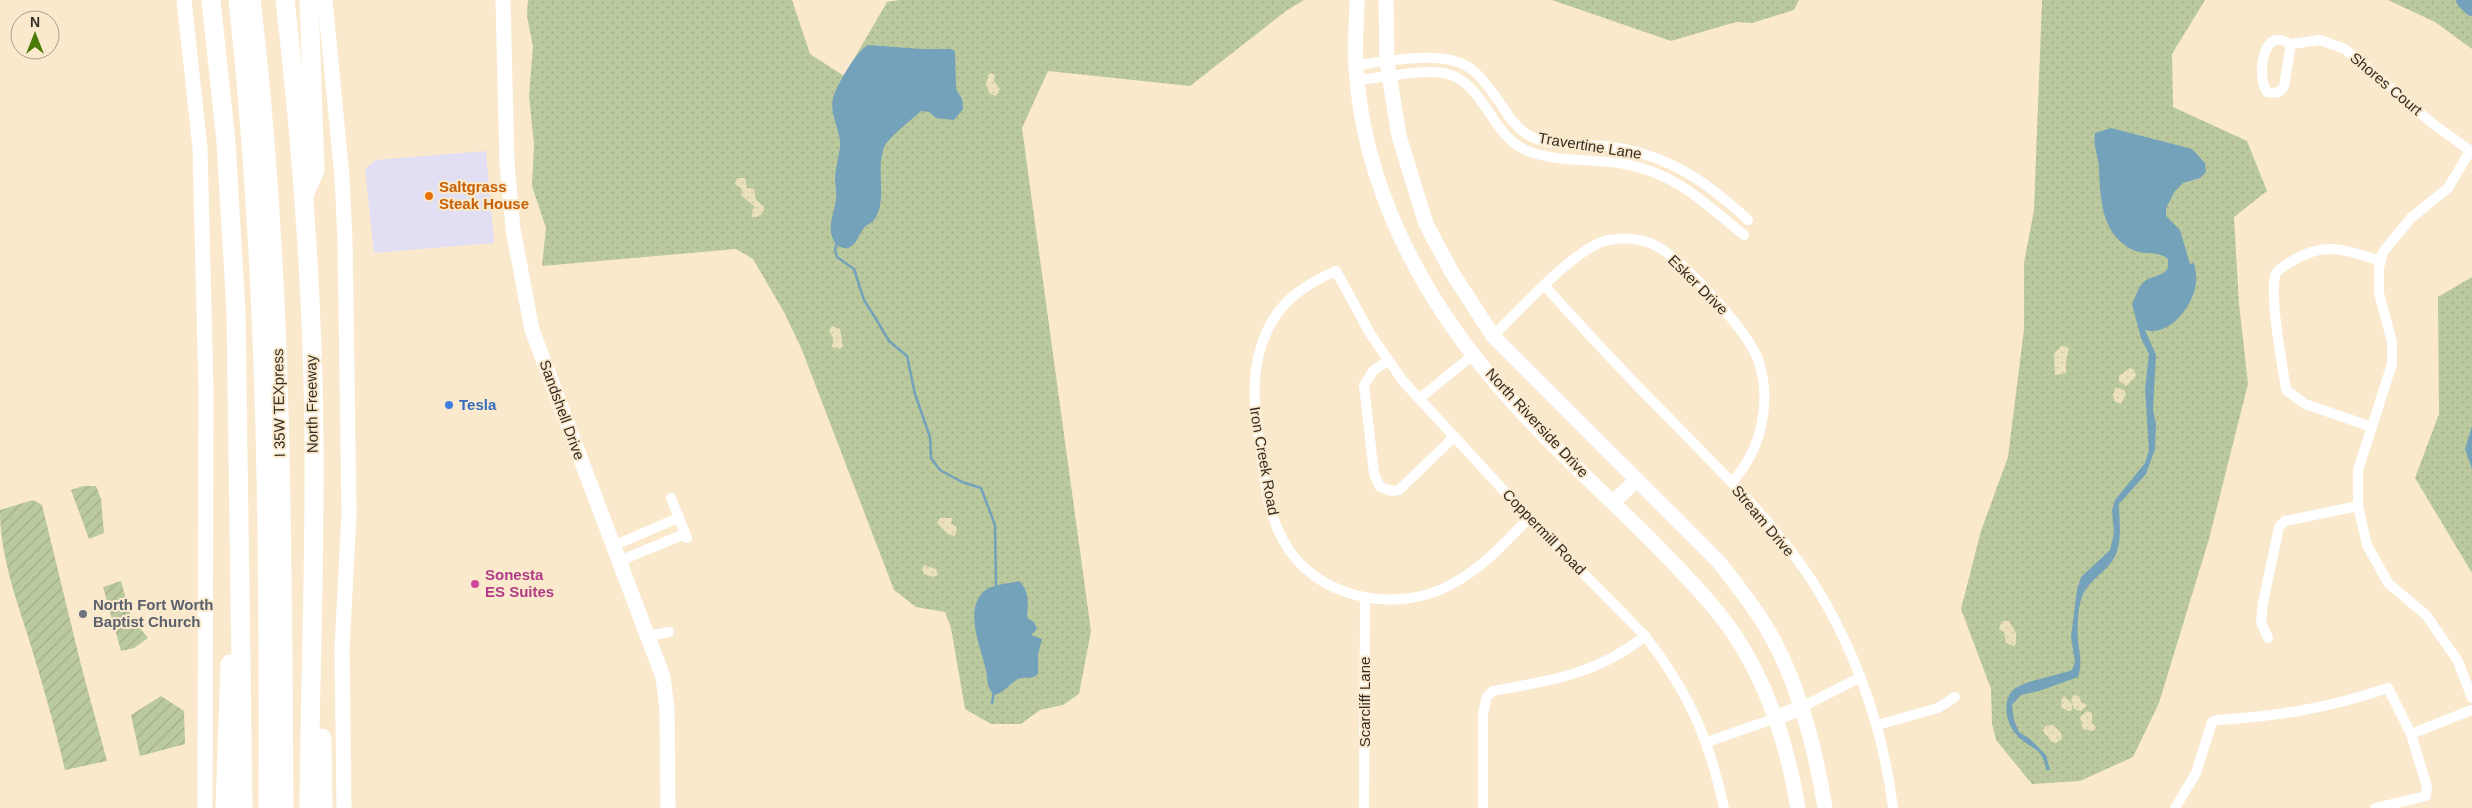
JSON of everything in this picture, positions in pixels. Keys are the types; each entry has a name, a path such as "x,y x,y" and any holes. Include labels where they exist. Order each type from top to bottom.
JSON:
{"highway":[{"path":"202,0 209,59 220,73"},
{"path":"210,0 220,73 228,168 236,312 240,488 243,808"},
{"name":"I 35W TEXpress","path":"238,0 254,159 264,348 267,462 268,808"},
{"name":"I 35W TEXpress","path":"252,0 267,159 278,344 284,808"},
{"name":"North Freeway","path":"285,0 304,196 314,440 311,591 320,612 323,808"},
{"path":"304,196 315,170 309,0"},
{"path":"225,808 232,611 232,524 240,488"},
{"path":"309,808 311,591"}],"main road":[{"path":"184,0 200,148 206,391 205,808"},
{"path":"325,0 342,176 345,240 349,514 342,648 344,808"},
{"name":"Sandshell Drive","path":"503,0 507,163 513,229 532,330 649,636 666,690 668,808"},
{"name":"North Riverside Drive","path":"1357,0 1356,73 1369,148 1380,188 1398,232 1432,295 1474,354 1506,394 1703,593 1735,636 1776,718 1798,808"},
{"name":"North Riverside Drive","path":"1386,0 1387,62 1400,136 1426,224 1451,271 1493,336 1719,562 1750,603 1775,642 1802,707 1817,761 1825,808"},
{"path":"1474,354 1493,336"},
{"path":"1613,502 1636,481"},
{"path":"1776,718 1802,707"}],"street":[{"name":"Shores Court","path":"2291,44 2284,86 2275,93 2267,92 2262,84 2267,47 2275,40 2282,40 2291,44 2320,40 2345,49 2433,124 2471,152"},
{"name":"Travertine Lane","path":"1356,73 1387,62 1434,58 1451,60 1470,68 1488,84 1522,132 1542,140 1630,150 1658,158 1707,184 1748,220"},
{"name":"Travertine Lane","path":"1356,73 1389,78 1434,73 1447,74 1462,80 1476,94 1503,134 1514,144 1539,155 1627,164 1653,172 1698,196 1744,235"},
{"path":"2471,152 2448,188 2420,210 2394,237 2383,252 2379,293 2392,342 2392,364 2358,470 2358,506 2367,545 2388,583 2426,615 2458,661 2472,698"},
{"name":"Esker Drive","path":"1493,336 1582,253 1607,240 1637,239 1660,248 1703,286 1749,340 1759,362 1764,386 1763,419 1754,450 1743,470 1732,482"},
{"path":"2372,427 2305,404 2286,390 2275,300 2275,275 2277,271 2296,258 2312,251 2330,248 2338,248 2381,261"},
{"name":"Coppermill Road","path":"1336,271 1366,327 1388,361 1419,399 1529,518 1645,636 1682,689 1707,742 1724,808"},
{"name":"Iron Creek Road","path":"1336,271 1316,279 1294,294 1274,318 1258,351 1254,376 1254,403 1267,495 1274,520 1284,543 1304,566 1319,578 1340,590 1365,597 1402,599 1427,595 1450,585 1479,567 1529,518"},
{"name":"Stream Drive","path":"1545,286 1603,350 1732,482 1804,570 1825,602 1861,677 1877,725 1888,769 1893,808"},
{"path":"1419,399 1474,354"},
{"path":"1388,361 1374,370 1364,385 1374,474 1380,487 1392,491 1399,490 1454,437"},
{"path":"619,561 686,536 671,498"},
{"path":"2268,638 2261,622 2263,603 2279,527 2285,521 2358,506"},
{"path":"613,546 678,518"},
{"name":"Scarcliff Lane","path":"1364,808 1365,597"},
{"path":"649,636 669,632"},
{"path":"1483,808 1483,714 1487,696 1492,691 1566,677 1582,672 1630,648 1645,636"},
{"path":"1802,707 1861,677"},
{"path":"2175,808 2196,773 2212,722 2217,720 2270,717 2340,704 2388,688 2411,734 2427,787 2426,796 2375,808"},
{"path":"1877,725 1938,708 1955,697"},
{"path":"2411,734 2472,710"},
{"path":"1707,742 1776,718"}],"shaded area":[{"path":"486,151 494,243 374,253 365,169 376,160"}],"green space":[{"path":"528,0 792,0 810,54 844,76 887,2 899,0 1304,0 1286,11 1190,86 1048,71 1022,128 1091,631 1079,694 1063,705 1040,710 1021,724 991,724 965,709 951,628 945,612 916,607 894,590 802,350 784,312 753,259 736,249 542,266 546,228 532,186 534,144 529,96 533,47 527,16"},
{"path":"1552,0 1799,0 1794,10 1752,23 1736,22 1671,41"},
{"path":"2042,0 2205,0 2172,54 2173,107 2247,141 2267,191 2234,217 2239,304 2248,384 2209,539 2159,703 2133,757 2080,781 2032,784 1996,740 1992,724 1991,689 1961,609 1981,531 2008,457 2024,329 2024,263 2034,210"},
{"path":"2388,0 2472,0 2472,49 2435,22"},
{"path":"2472,277 2472,573 2415,478 2439,414 2438,297"},
{"path":"83,486 96,486 101,499 104,533 89,539 71,490"},
{"path":"33,500 42,505 82,669 107,761 65,770 42,684 13,588 2,541 0,510"},
{"path":"121,581 131,617 148,638 134,648 121,651 103,587"},
{"path":"161,696 184,711 185,744 140,756 131,715"}],"sand":[{"path":"991,73 995,75 994,81 1000,89 996,96 990,94 986,85 988,75"},
{"path":"737,178 745,178 747,188 754,189 756,200 764,207 763,213 757,217 752,217 752,211 755,207 741,195 742,189 735,184"},
{"path":"832,326 840,329 843,346 840,349 832,347 833,338 829,331"},
{"path":"2061,346 2069,347 2066,373 2055,375 2054,354"},
{"path":"2130,368 2134,370 2136,376 2126,386 2119,381 2119,376"},
{"path":"2116,387 2124,390 2126,394 2121,404 2114,401 2113,394"},
{"path":"940,518 952,518 951,524 957,527 955,536 948,534 937,523"},
{"path":"924,565 936,569 938,575 933,577 924,574 922,570"},
{"path":"2002,621 2009,621 2016,633 2016,644 2014,646 2006,643 2004,632 1999,629"},
{"path":"2074,695 2079,696 2081,702 2087,705 2081,711 2074,709 2071,700"},
{"path":"2064,696 2072,704 2072,710 2069,711 2062,708 2061,701"},
{"path":"2087,711 2092,713 2092,722 2096,728 2092,731 2083,729 2080,717"},
{"path":"2053,725 2061,733 2062,738 2056,743 2052,742 2043,731 2045,726"}],"water":[{"path":"868,45 951,49 955,51 956,89 962,99 963,109 954,120 936,118 929,112 921,111 890,139 884,148 882,157 881,196 878,214 864,228 853,245 846,248 837,245 831,234 836,198 835,175 840,146 832,104 835,92 843,77 858,54"},
{"path":"2111,128 2192,149 2205,163 2206,172 2200,178 2183,183 2175,191 2166,208 2166,216 2180,230 2190,264 2194,263 2196,280 2191,300 2186,309 2172,324 2154,331 2145,330 2156,355 2153,410 2156,424 2155,449 2146,474 2119,504 2120,536 2114,557 2110,564 2088,586 2082,597 2078,621 2080,662 2078,677 2039,691 2021,695 2012,705 2014,720 2019,732 2030,739 2046,755 2050,770 2046,770 2042,756 2015,733 2009,723 2006,712 2007,700 2013,690 2018,687 2072,670 2075,662 2071,637 2077,590 2081,577 2110,550 2114,533 2112,510 2115,500 2145,463 2149,450 2145,389 2149,354 2141,338 2132,304 2140,286 2146,280 2164,273 2168,268 2168,259 2164,256 2131,249 2113,234 2108,224 2100,190 2095,133"},
{"path":"2472,426 2472,469 2465,449"},
{"path":"1019,581 1027,593 1027,618 1034,622 1037,629 1031,635 1042,639 1038,655 1038,674 1033,677 1018,679 994,695 988,686 974,619 975,609 977,600 986,589"}],"waterway":[{"path":"2464,0 2472,8"},
{"path":"837,241 835,250 837,257 854,269 864,300 889,341 907,356 915,394 930,437 931,458 940,470 962,482 981,488 995,525 996,586"},
{"path":"992,703 994,692"}],"place":[{"name":"Saltgrass Steak House","path":"429,196"},
{"name":"Tesla","path":"449,405"},
{"name":"Sonesta ES Suites","path":"475,584"},
{"name":"North Fort Worth Baptist Church","path":"83,614"}]}
